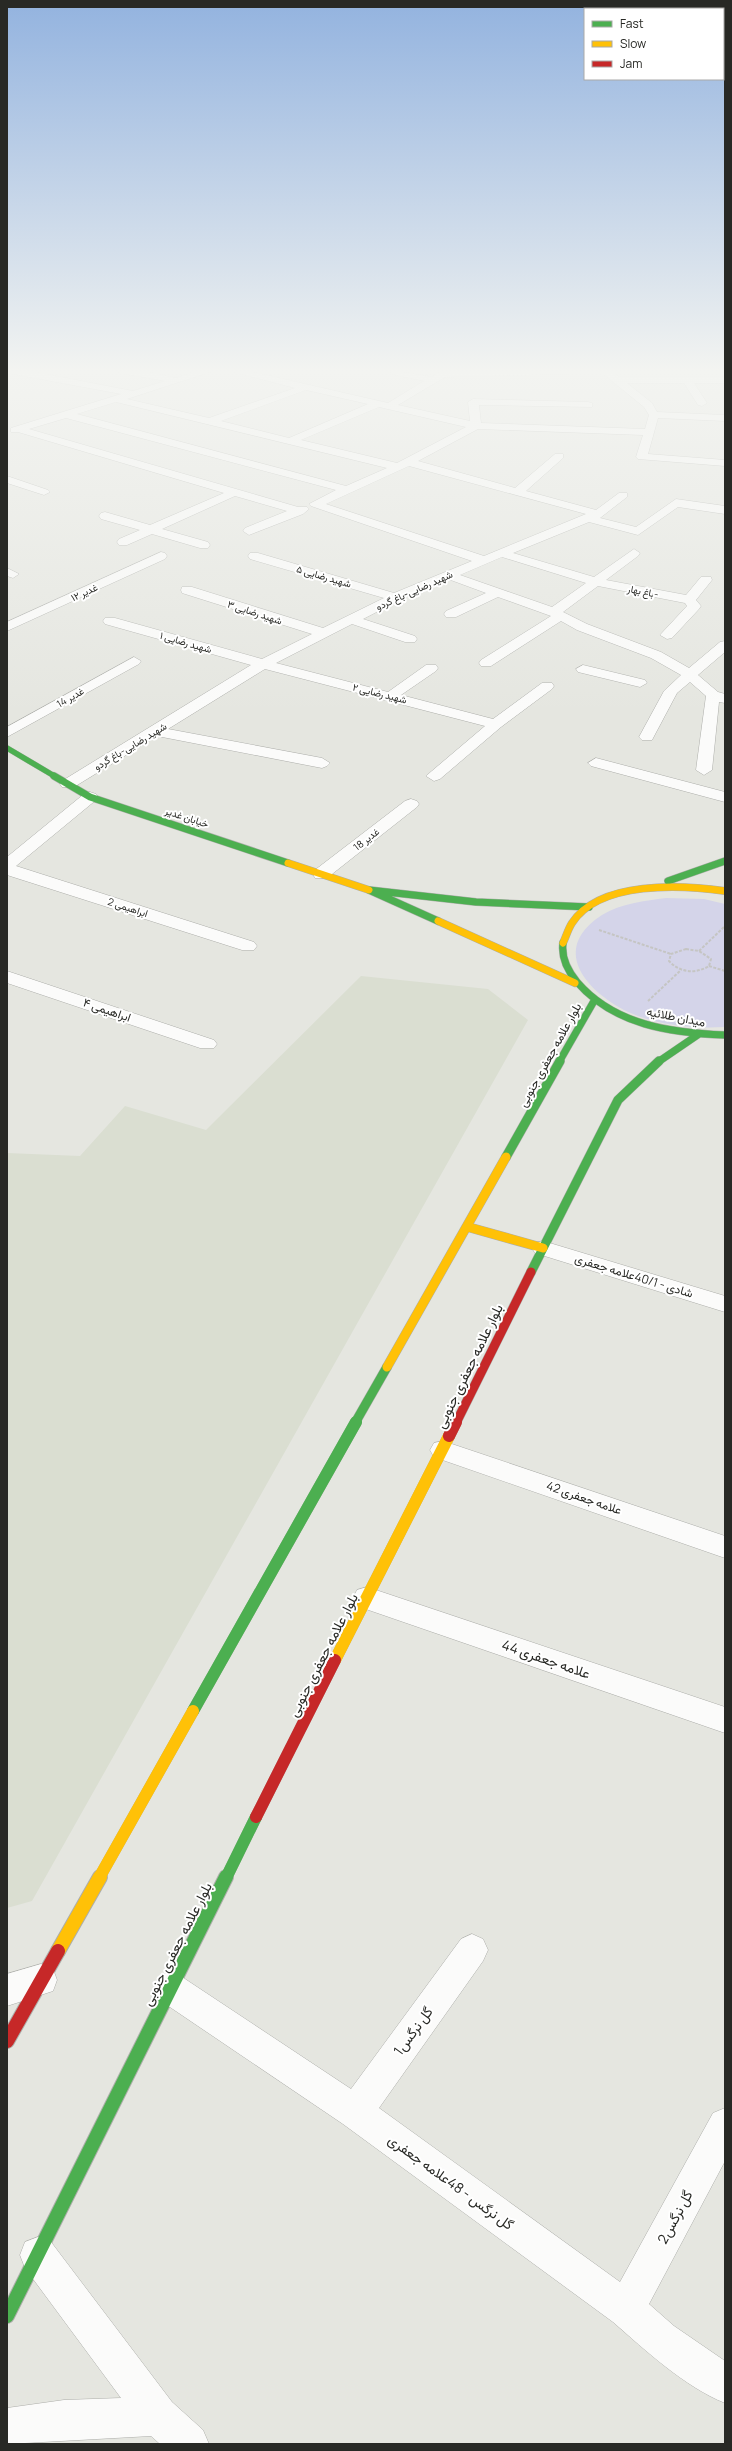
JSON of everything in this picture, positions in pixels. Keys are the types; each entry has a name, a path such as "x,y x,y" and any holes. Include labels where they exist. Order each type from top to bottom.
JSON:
{"main road":[{"name":"خیابان غدیر","path":"7,748 90,797 369,890"},
{"path":"647,888 725,861"},
{"name":"میدان طلائیه","path":"725,891 700,887 647,888 615,895 589,907 566,929 562,956 575,984 594,1001 631,1019 660,1028 713,1036 725,1035"},
{"path":"369,890 476,902 589,907"},
{"path":"369,890 575,984"},
{"name":"بلوار علامه جعفری جنوبی","path":"7,2041 468,1227 594,1001"},
{"name":"بلوار علامه جعفری جنوبی","path":"7,2316 170,1988 443,1450 618,1100 664,1057 699,1034"},
{"path":"713,1036 725,1042"},
{"path":"468,1227 543,1248"}],"street":[{"path":"22,484 44,492"},
{"path":"208,484 299,511"},
{"path":"328,484 349,490"},
{"path":"249,531 361,484"},
{"path":"485,484 517,492 638,531 676,502 725,510"},
{"path":"517,492 526,484"},
{"path":"123,542 234,492"},
{"name":"شهید رضایی-باغ گردو","path":"68,784 263,664 395,597 592,516 622,495"},
{"path":"315,504 483,560"},
{"path":"105,516 204,545"},
{"name":"باغ بهار-","path":"501,553 596,582 689,600"},
{"path":"486,663 558,614 634,553"},
{"name":"غدیر ۱۲","path":"7,627 161,556"},
{"name":"شهید رضایی ۵","path":"254,556 395,597"},
{"path":"448,575 558,614 635,658 689,674 719,697 704,770"},
{"path":"667,635 694,606 689,600 706,580"},
{"name":"شهید رضایی ۳","path":"187,590 323,633"},
{"path":"451,614 498,592"},
{"path":"351,619 410,639"},
{"name":"شهید رضایی ۱","path":"110,621 263,664"},
{"path":"647,737 671,691 689,674 725,645"},
{"path":"612,676 635,658"},
{"name":"غدیر 14","path":"7,733 134,660"},
{"name":"شهید رضایی ۲","path":"263,664 496,724"},
{"path":"392,696 431,668"},
{"path":"583,669 640,682"},
{"path":"434,776 496,724 547,686"},
{"path":"154,731 322,763"},
{"path":"596,763 725,797"},
{"path":"7,865 90,797"},
{"name":"غدیر 18","path":"321,874 412,804"},
{"name":"ابراهیمی 2","path":"7,869 248,946"},
{"name":"ابراهیمی ۴","path":"7,977 207,1044"},
{"name":"شادی - 40/1علامه جعفری","path":"543,1248 725,1304"},
{"name":"علامه جعفری 42","path":"443,1450 725,1547"},
{"name":"علامه جعفری 44","path":"367,1598 725,1720"},
{"name":"1گل نرگس","path":"355,2112 472,1950"},
{"path":"7,1990 41,1980"},
{"name":"گل نرگس - 48علامه جعفری","path":"170,1988 355,2112 626,2309 661,2339 725,2384"},
{"name":"2گل نرگس","path":"626,2309 725,2125"},
{"path":"38,2255 158,2416 189,2444"},
{"path":"7,2428 64,2420 158,2416"}],"path":[{"path":"593,934 601,925"},
{"path":"700,951 725,926"},
{"path":"597,929 671,954 686,949 700,951 711,959 709,966"},
{"path":"671,954 669,961 681,970 698,971 709,966 725,971"},
{"path":"631,1019 681,970"}],"shaded area":[{"path":"666,898 704,899 725,904 725,1027 673,1025 636,1015 609,1001 596,991 578,967 576,954 578,941 587,928 602,915 625,905"},
{"path":"361,976 488,989 528,1020 32,1901 7,1908 7,1153 80,1156 125,1106 206,1130"}],"traffic: fast":[{"path":"7,748 90,797 288,863"},
{"path":"668,881 725,861"},
{"path":"438,921 369,890 476,902 589,907"},
{"path":"563,943 563,957 573,977 587,993 621,1016 662,1029 725,1035"},
{"path":"506,1157 594,1001"},
{"path":"531,1272 618,1100 664,1057 699,1034"},
{"path":"193,1711 387,1367"},
{"path":"7,2316 256,1817"}],"traffic: slow":[{"path":"288,863 369,890"},
{"path":"563,943 573,923 588,908 609,897 632,891 657,888 705,888 725,891"},
{"path":"438,921 575,983"},
{"path":"387,1367 506,1157"},
{"path":"468,1227 543,1248"},
{"path":"335,1660 449,1436"},
{"path":"58,1951 193,1711"}],"traffic: jam":[{"path":"449,1436 531,1272"},
{"path":"256,1817 335,1660"},
{"path":"7,2041 58,1951"}]}
